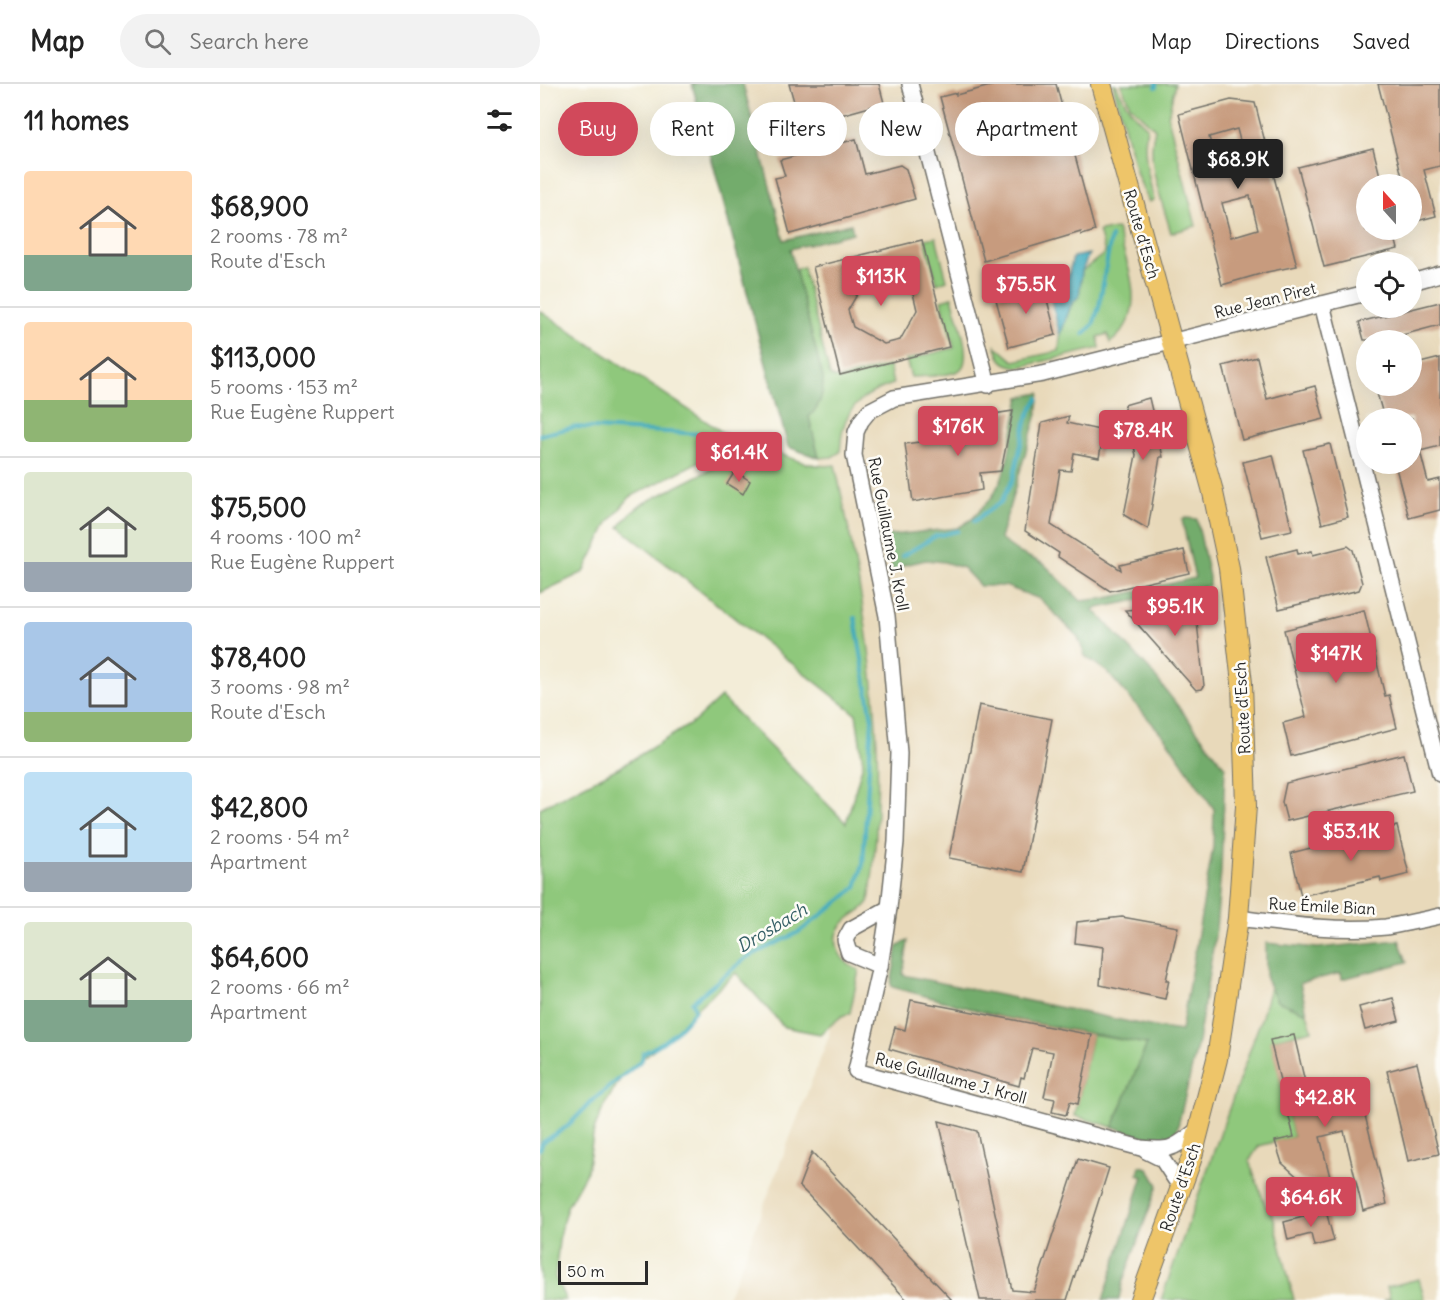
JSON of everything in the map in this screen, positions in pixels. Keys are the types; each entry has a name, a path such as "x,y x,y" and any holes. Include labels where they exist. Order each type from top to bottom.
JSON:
{"main road":[{"name":"Route d'Esch","path":"1101,84 1212,488 1229,568 1242,683 1246,806 1238,918 1217,1059 1181,1188 1140,1300"}],"street":[{"path":"910,84 988,385"},
{"path":"1422,279 1440,274"},
{"name":"Rue Jean Piret","path":"1172,342 1356,296"},
{"path":"1322,304 1440,774"},
{"name":"Rue Guillaume J. Kroll","path":"1172,342 1043,374 894,399 868,411 856,432 854,455 887,616 899,753 896,842 889,908 880,966 856,1071 1140,1148 1164,1150 1175,1147 1199,1129"},
{"path":"880,966 849,952 846,940 851,929 889,908"},
{"name":"Rue Émile Bian","path":"1238,918 1308,926 1359,928 1384,927 1440,916"},
{"name":"Rue Guillaume J. Kroll","path":"1140,1148 1162,1159 1181,1188"}],"shaded area":[{"path":"717,84 1440,84 1440,1300 725,1300 735,1281 829,1036 833,937 873,763 825,480 735,150 735,102 722,102"}],"green space":[{"path":"692,84 743,84 748,102 747,156 762,156 784,240 851,224 853,233 790,249 823,378 820,399 809,417 819,458 788,447 711,156 735,156 735,102 697,102"},
{"path":"1113,84 1116,84 1129,107 1147,127 1145,155 1154,200 1149,202 1137,175"},
{"path":"1121,84 1175,84 1168,117 1196,226 1171,233 1153,168 1152,142 1155,129 1130,105"},
{"path":"1117,229 1133,289 1130,318 1122,331 1110,343 1108,334 1098,337 1100,348 1019,367 1003,361 996,346 1014,361 1059,351 1060,336 1071,305 1079,296 1082,271 1105,253 1099,231"},
{"path":"936,237 947,280 937,284 925,239"},
{"path":"803,267 830,376 838,379 889,366 893,384 876,391 855,405 842,432 840,452 832,457 819,458 808,416 817,408 796,269"},
{"path":"952,297 965,348 963,366 958,371 947,374 911,377 906,360 954,348 941,300"},
{"path":"540,311 737,442 630,497 608,523 584,572 540,593"},
{"path":"1040,393 1037,414 1000,539 1020,553 1044,564 1081,601 1107,598 1195,578 1182,520 1197,519 1209,577 1209,586 1093,609 1150,670 1225,767 1216,929 1198,1042 1177,1130 1164,1138 1146,1137 1113,1127 1147,1044 1001,1017 892,987 891,984 898,945 908,941 903,975 1181,1031 1213,847 1214,809 1167,740 1107,672 1085,656 1078,637 1040,599 1005,586 980,586 963,568 944,562 926,560 904,565 893,573 884,536 958,528 972,519 992,497 1001,480 1007,462 1020,397"},
{"path":"759,445 805,463 835,465 866,628 877,736 878,791 869,902 841,927 836,941 845,961 859,970 850,1013 842,1016 820,1034 784,1027 736,973 695,1010 687,1021 622,1076 604,1106 594,1130 587,1171 567,1207 560,1232 555,1277 566,1300 540,1300 540,808 620,767 694,722 721,697 846,823 863,763 856,714 619,527 644,503"},
{"path":"1399,940 1407,962 1342,979 1341,973 1300,983 1307,1013 1277,1001 1266,979 1266,943 1318,948"},
{"path":"1270,987 1277,1001 1307,1013 1312,1030 1271,1040 1294,1137 1259,1146 1249,1161 1266,1207 1273,1215 1294,1300 1161,1300 1262,1016"},
{"path":"1092,1035 1147,1044 1113,1127 1075,1116"},
{"path":"1140,1166 1148,1168 1158,1185 1122,1284 1119,1300 1103,1300 1143,1176 1138,1174"},
{"path":"1419,1279 1425,1300 1384,1300 1390,1298 1387,1287"}],"water":[{"path":"1089,254 1082,271 1079,296 1071,305 1060,336 1050,296 1057,293 1054,283 1068,277 1073,257"}],"building":[{"path":"789,84 879,84 884,102 859,102 859,110 847,113 847,102 794,102"},
{"path":"998,84 1056,84 1061,102 955,102 955,153 940,97 956,93 956,95"},
{"path":"1378,84 1440,84 1440,166 1424,170 1436,216 1422,220 1422,174 1401,174"},
{"path":"1231,100 1255,103 1297,266 1222,285 1179,114","holes":["1237,129 1245,160 1217,167 1209,137","1250,196 1258,229 1231,237 1222,203"]},
{"path":"856,139 865,174 900,165 906,169 915,199 790,234 775,178 785,176 780,160 794,156 847,156 847,141"},
{"path":"1373,148 1380,174 1356,174 1356,240 1396,240 1398,249 1386,252 1356,252 1356,259 1324,267 1298,167"},
{"path":"956,156 1075,156 1095,231 1082,235 1081,232 984,261"},
{"path":"922,240 949,347 840,375 813,267","holes":["883,275 913,293 917,310 900,340 884,344 853,327 848,310 866,279"]},
{"path":"1043,284 1056,335 1009,347 995,296"},
{"path":"1440,302 1440,325 1421,330 1361,330 1359,322 1375,318 1422,318 1422,306"},
{"path":"1257,357 1267,399 1315,386 1324,419 1242,440 1223,366"},
{"path":"1440,358 1440,446 1422,450 1422,408 1381,408 1378,396 1422,396 1422,362"},
{"path":"1149,398 1163,457 1160,457 1148,529 1124,515 1136,455 1124,405"},
{"path":"1013,411 1001,471 980,473 982,490 913,502 905,444 941,439 938,427 968,422 968,418"},
{"path":"1069,416 1067,423 1104,431 1099,458 1074,453 1071,471 1060,470 1051,525 1121,570 1120,565 1184,550 1189,573 1110,591 1058,557 1059,553 1025,531 1042,423"},
{"path":"1330,444 1348,517 1322,524 1303,450"},
{"path":"1273,455 1292,530 1262,537 1243,462"},
{"path":"1422,459 1428,482 1440,479 1440,510 1409,518 1398,474 1422,474"},
{"path":"735,471 750,481 743,494 727,484"},
{"path":"1348,546 1353,550 1362,583 1359,590 1279,609 1266,557 1297,549 1298,554 1312,551 1313,555"},
{"path":"1195,604 1204,686 1196,690 1125,610"},
{"path":"1364,610 1385,696 1389,695 1397,728 1291,756 1283,723 1306,717 1284,630"},
{"path":"979,705 1052,719 1023,872 949,858"},
{"path":"1404,754 1413,791 1287,821 1282,802 1286,783"},
{"path":"1397,826 1409,874 1381,881 1380,877 1301,896 1291,853"},
{"path":"1122,917 1178,927 1166,980 1169,980 1165,999 1100,985 1103,947 1075,943 1077,922"},
{"path":"1393,998 1399,1021 1365,1030 1359,1007"},
{"path":"911,1000 1092,1035 1078,1104 1070,1102 1066,1115 1052,1112 1055,1099 1044,1097 1053,1052 1032,1048 1024,1078 1021,1077 1019,1086 889,1049 895,1027 905,1030"},
{"path":"1294,1035 1312,1112 1338,1105 1333,1085 1356,1079 1387,1204 1363,1211 1344,1131 1320,1137 1331,1181 1321,1183 1300,1179 1282,1163 1275,1141 1294,1137 1270,1040"},
{"path":"1417,1063 1439,1154 1408,1161 1387,1071"},
{"path":"939,1121 977,1131 1012,1290 1034,1292 1078,1159 1109,1168 1067,1300 980,1300"},
{"path":"812,1152 952,1300 907,1300 799,1186"},
{"path":"1326,1211 1334,1241 1314,1246 1311,1234 1288,1240 1284,1222"}],"waterway":[{"name":"Drosbach","path":"1084,334 1093,325 1099,307 1111,237"},
{"name":"Drosbach","path":"974,521 1001,502 1013,479 1027,418 1038,398"},
{"path":"540,435 575,427 703,434 733,439"},
{"name":"Drosbach","path":"902,556 936,536 958,531"},
{"name":"Drosbach","path":"540,1149 543,1142 568,1126 592,1101 642,1060 643,1053 658,1045 678,1029 695,1010 692,1002 746,958 799,932 856,887 863,864 872,719 855,618"}]}
